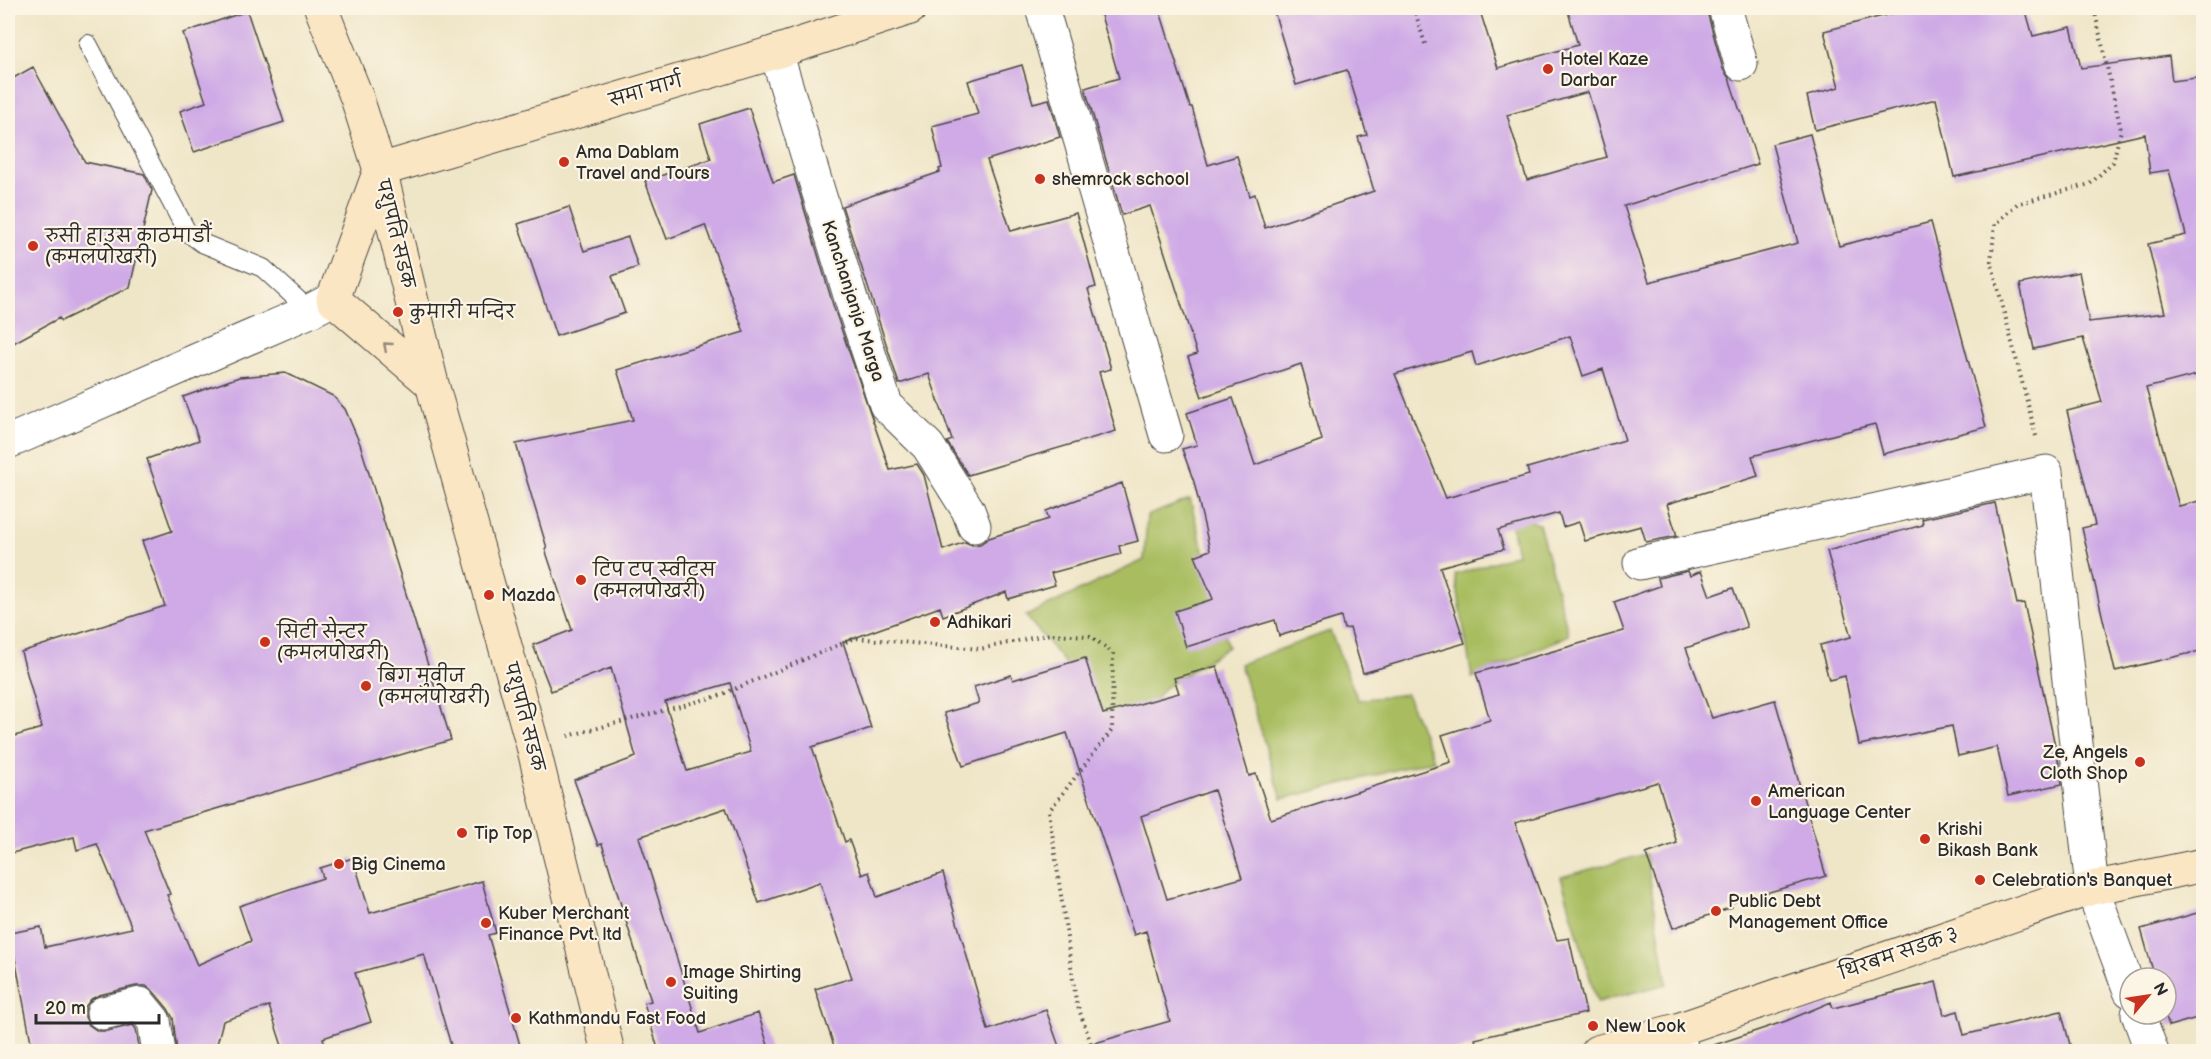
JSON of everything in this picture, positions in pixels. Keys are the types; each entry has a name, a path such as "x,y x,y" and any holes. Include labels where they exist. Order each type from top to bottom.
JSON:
{"main road":[{"path":"321,8 357,98 380,170"},
{"name":"समा मार्ग","path":"380,170 776,52 910,8"},
{"name":"पशुपति सडक","path":"321,305 380,170"},
{"name":"पशुपति सडक","path":"380,170 432,384 533,746 608,1052"},
{"path":"321,305 432,384"},
{"name":"थिरबम सडक ३","path":"1597,1052 1680,1041 2092,888 2204,864"}],"street":[{"path":"1042,8 1166,435"},
{"path":"1725,8 1741,64"},
{"name":"Kanchanjanja Marga","path":"776,52 852,302 886,405 928,446 968,510 974,526"},
{"path":"8,442 321,305"},
{"path":"1640,563 2046,472 2092,888 2121,966"},
{"path":"103,1013 140,1004 154,1022 159,1052"},
{"path":"2142,1026 2152,1052"}],"lane":[{"path":"88,44 187,232 202,243 263,268 321,305"}],"path":[{"path":"1414,8 1426,47"},
{"path":"2046,472 1991,261 1995,224 2017,204 2090,184 2113,162 2121,130 2094,8"},
{"path":"533,746 718,696 855,638 980,649 1050,634 1090,636 1113,653 1112,730 1049,811 1076,1001 1094,1052"}],"green space":[{"path":"1190,499 1228,647 1164,688 1126,737 1026,616 1144,560 1147,516"},
{"path":"1509,513 1539,524 1569,635 1472,678 1455,575 1517,554"},
{"path":"1330,631 1358,700 1406,694 1434,760 1282,799 1240,664"},
{"path":"1646,854 1667,984 1597,1002 1561,877"}],"building":[{"path":"1099,8 1159,8 1190,107 1192,107 1208,165 1237,156 1250,196 1255,194 1265,228 1374,191 1358,137 1367,135 1347,70 1296,85 1273,8 1479,8 1498,68 1578,45 1567,8 1706,8 1723,69 1729,78 1758,164 1624,206 1649,282 1798,243 1772,144 1810,134 1839,246 1931,222 1986,427 1883,454 1875,424 1752,456 1758,476 1667,504 1677,536 1646,542 1641,526 1585,541 1579,522 1563,527 1559,513 1498,530 1504,549 1440,567 1465,643 1363,673 1350,628 1344,629 1341,617 1279,636 1275,620 1186,647 1175,611 1213,599 1195,556 1210,550 1194,482 1182,449 1197,445 1187,413 1233,398 1255,465 1322,440 1301,364 1202,397 1188,357 1197,354 1150,206 1122,215 1085,88 1119,78","holes":["1588,92 1607,157 1527,180 1507,115","1570,336 1583,376 1603,369 1625,440 1527,468 1529,475 1446,498 1395,374 1472,352 1476,366"]},
{"path":"1914,8 2025,8 2033,36 2071,27 2081,68 2169,56 2172,81 2204,77 2204,373 2146,388 2179,506 2204,500 2204,650 2115,671 2082,528 2095,525 2067,411 2102,402 2083,338 2034,349 2020,284 2079,272 2089,322 2165,313 2148,244 2186,235 2169,170 2150,173 2145,134 1954,177 1936,99 1815,130 1807,96 1839,87 1824,31"},
{"path":"247,11 284,122 194,152 180,111 206,102 183,33"},
{"path":"1022,65 1033,103 1049,99 1060,137 987,160 1011,231 1076,213 1096,287 1088,289 1111,369 1099,372 1116,431 968,475 947,442 952,440 929,374 899,384 842,206 940,172 939,169 942,168 932,126 978,114 968,81"},
{"path":"33,67 85,162 144,174 152,190 130,287 61,321 59,318 8,346 8,81"},
{"path":"749,108 773,182 794,175 834,308 890,470 917,464 924,475 943,550 965,542 972,545 980,544 989,538 1049,519 1046,511 1122,483 1138,541 1119,546 1121,554 1051,573 1055,585 1008,599 1006,592 943,616 940,607 843,642 871,728 812,747 845,842 849,840 862,875 869,872 877,897 943,873 988,1030 1046,1010 1061,1052 836,1052 815,989 852,978 820,882 759,903 726,808 639,837 700,1033 758,1013 770,1052 659,1052 644,1003 651,1001 602,844 598,845 574,780 636,757 611,668 551,691 533,645 572,630 545,549 547,548 516,444 633,420 617,370 744,332 705,225 667,239 645,181 711,159 700,124","holes":["730,683 751,752 687,771 665,702"]},
{"path":"569,207 584,251 628,237 638,267 612,276 625,313 556,336 518,224"},
{"path":"286,373 333,396 345,409 360,444 451,740 144,830 170,894 167,895 197,965 251,941 239,906 323,878 320,868 353,858 370,913 482,881 496,933 488,935 522,1052 453,1052 424,954 355,973 371,1022 323,1038 327,1052 284,1052 269,1006 223,1021 215,1052 177,1052 173,1018 168,1009 146,986 136,986 91,999 85,1007 85,1017 89,1025 98,1031 133,1025 136,1029 140,1052 33,1052 10,933 41,927 45,947 132,928 97,844 77,850 74,837 8,854 8,738 42,728 21,652 165,606 142,541 172,531 147,459 199,440 183,397 239,377"},
{"path":"1995,503 2017,604 2024,603 2062,784 2008,796 1997,747 1958,756 1952,726 1859,745 1845,676 1829,680 1820,645 1851,637 1827,551 1923,525 1922,519"},
{"path":"1688,571 1690,576 1701,571 1710,596 1733,588 1747,627 1686,648 1712,718 1775,700 1826,876 1730,903 1732,907 1673,928 1646,854 1677,843 1658,782 1515,823 1557,940 1569,938 1586,1013 1475,1039 1477,1045 1451,1052 1097,1052 1095,1043 1170,1021 1146,931 1134,935 1067,733 963,766 944,713 979,703 974,687 1011,675 1013,680 1085,658 1103,714 1179,693 1174,678 1217,666 1249,776 1256,774 1271,819 1451,762 1442,735 1490,720 1476,673 1624,631 1614,602 1660,586 1658,578","holes":["1214,790 1242,878 1167,899 1141,816"]},
{"path":"2204,911 2204,1016 2178,1023 2178,966 2152,966 2141,929"},
{"path":"1936,982 1944,1015 1958,1011 1964,1035 2061,1011 2072,1052 1715,1052 1714,1045 1786,1021 1831,1002 1833,1008"}],"place":[{"name":"Hotel Kaze Darbar","path":"1548,69"},
{"name":"Ama Dablam Travel and Tours","path":"564,162"},
{"name":"shemrock school","path":"1040,179"},
{"name":"रुसी हाउस काठमाडौं (कमलपोखरी)","path":"33,246"},
{"name":"कुमारी मन्दिर","path":"398,312"},
{"name":"टिप टप स्वीट्स (कमलपोखरी)","path":"581,580"},
{"name":"Mazda","path":"489,595"},
{"name":"Adhikari","path":"935,622"},
{"name":"सिटी सेन्टर (कमलपोखरी)","path":"265,642"},
{"name":"बिग मुवीज (कमलपोखरी)","path":"366,686"},
{"name":"Ze, Angels Cloth Shop","path":"2140,762"},
{"name":"American Language Center","path":"1756,801"},
{"name":"Tip Top","path":"462,833"},
{"name":"Krishi Bikash Bank","path":"1925,839"},
{"name":"Big Cinema","path":"339,864"},
{"name":"Celebration's Banquet","path":"1980,880"},
{"name":"Public Debt Management Office","path":"1716,911"},
{"name":"Kuber Merchant Finance Pvt. ltd","path":"486,923"},
{"name":"Image Shirting Suiting","path":"671,982"},
{"name":"Kathmandu Fast Food","path":"516,1018"},
{"name":"New Look","path":"1593,1026"}]}
